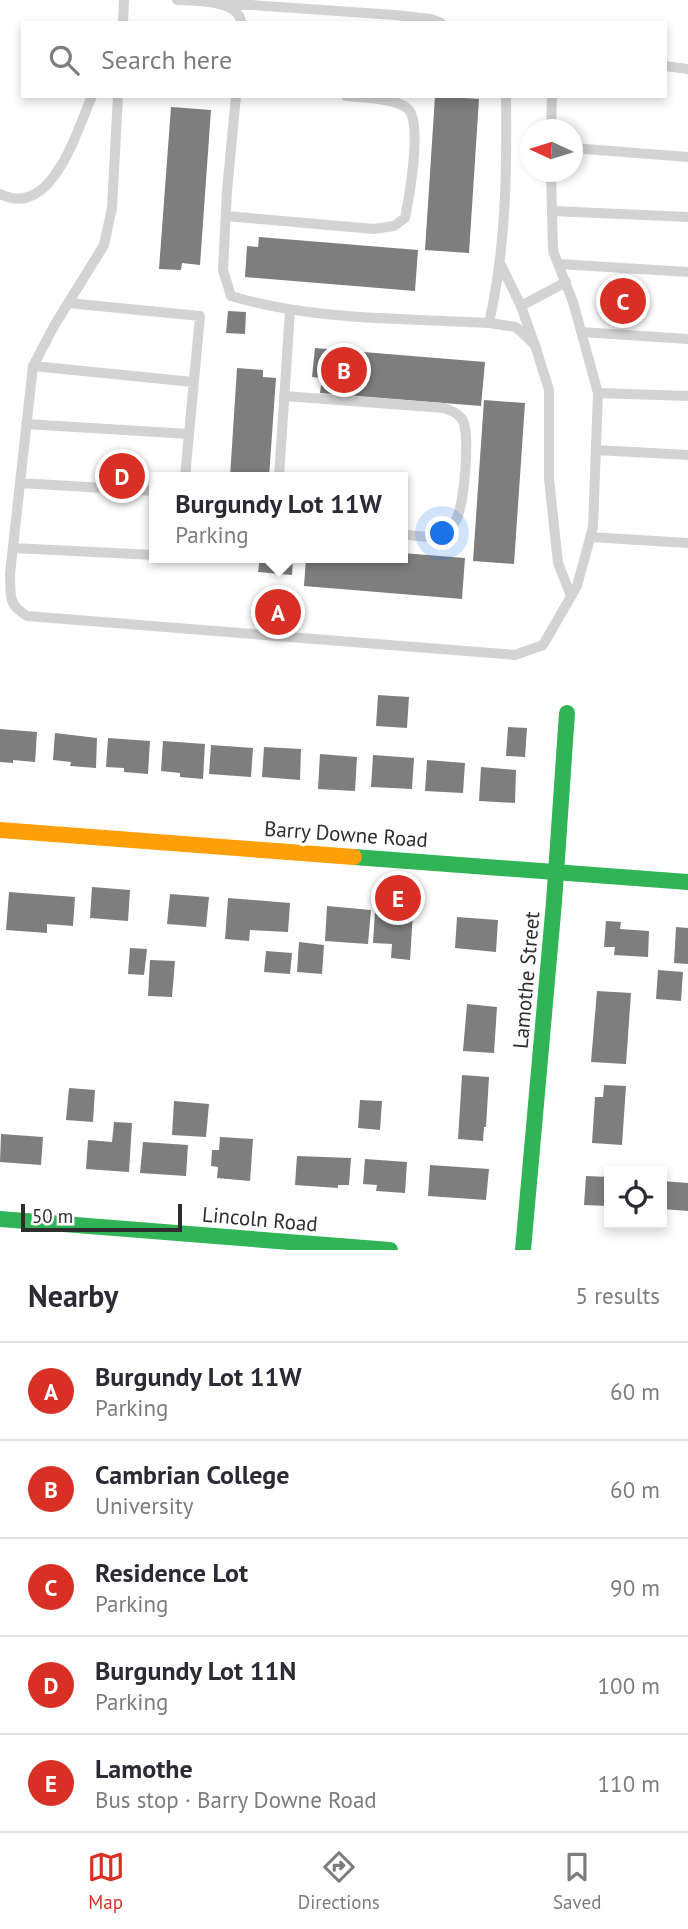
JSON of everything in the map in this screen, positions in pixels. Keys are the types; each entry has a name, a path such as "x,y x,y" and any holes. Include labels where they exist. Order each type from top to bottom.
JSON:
{"street":[{"name":"Lamothe Street","path":"523,1250 567,713"},
{"name":"Barry Downe Road","path":"0,830 688,882"},
{"name":"Lincoln Road","path":"0,1219 390,1250"}],"lane":[{"path":"123,21 124,0"},
{"path":"177,0 396,15 436,21"},
{"path":"222,3 237,9 241,21"},
{"path":"667,66 688,69"},
{"path":"0,194 20,199 44,188 58,173 91,98"},
{"path":"118,98 112,208 104,245 33,366 10,573 11,602 27,616 515,655 543,645 577,586 593,527 598,393 566,282 554,251 551,182"},
{"path":"236,98 223,270 231,296 306,313 489,323 516,327 535,345"},
{"path":"226,216 374,229 394,226 405,218 414,155 415,123 409,110 397,102 363,98"},
{"path":"489,323 500,264 507,172 506,98"},
{"path":"551,119 552,98"},
{"path":"583,149 688,157"},
{"path":"552,211 688,217"},
{"path":"500,264 520,306 549,390 550,479 558,563 571,596"},
{"path":"559,264 688,272"},
{"path":"520,306 566,282"},
{"path":"68,303 200,316 185,472"},
{"path":"278,472 290,310"},
{"path":"581,332 688,339"},
{"path":"33,366 193,382"},
{"path":"598,393 688,396"},
{"path":"284,396 443,408 457,413 464,421 466,438 457,520 440,535 408,534"},
{"path":"26,424 189,434"},
{"path":"596,450 688,455"},
{"path":"20,483 149,491"},
{"path":"590,537 688,542"},
{"path":"13,548 149,555"}],"building":[{"path":"435,98 479,99 469,253 425,250"},
{"path":"171,107 211,110 200,265 182,263 181,270 159,269"},
{"path":"259,237 418,250 415,291 245,277 247,246 258,247"},
{"path":"228,311 246,312 245,334 226,333"},
{"path":"315,348 485,362 481,406 320,393 322,378 312,377"},
{"path":"237,368 263,370 263,377 276,378 269,472 230,472"},
{"path":"484,400 525,403 514,564 473,561"},
{"path":"408,553 465,558 462,599 304,586 306,563 408,563"},
{"path":"259,563 293,563 292,575 258,572"},
{"path":"378,695 409,697 407,728 376,726"},
{"path":"508,727 527,728 525,757 506,756"},
{"path":"0,729 37,732 35,762 0,762"},
{"path":"55,733 97,738 96,768 70,766 71,762 53,760"},
{"path":"108,738 150,741 148,774 106,767"},
{"path":"163,741 205,744 203,779 180,777 180,773 161,771"},
{"path":"211,745 253,748 251,777 209,774"},
{"path":"264,747 301,749 300,780 262,777"},
{"path":"320,754 357,757 355,791 318,789"},
{"path":"373,755 414,758 412,789 371,787"},
{"path":"427,760 465,763 463,793 425,791"},
{"path":"481,767 516,770 515,803 479,801"},
{"path":"92,887 130,890 128,921 90,918"},
{"path":"9,892 75,897 73,926 47,924 47,933 6,930"},
{"path":"170,894 209,897 206,927 167,924"},
{"path":"228,898 290,903 288,932 250,930 249,941 225,939"},
{"path":"327,906 371,910 368,944 325,941"},
{"path":"375,911 413,913 410,960 391,958 392,944 373,943"},
{"path":"457,917 498,920 496,952 455,948"},
{"path":"606,921 621,922 620,929 649,931 648,957 614,955 615,947 604,947"},
{"path":"676,927 688,928 688,964 674,963"},
{"path":"299,942 324,945 322,974 297,972"},
{"path":"130,948 147,949 144,975 128,974"},
{"path":"266,951 292,953 290,974 264,972"},
{"path":"150,960 175,961 172,997 148,996"},
{"path":"658,970 683,972 681,1001 656,999"},
{"path":"597,991 631,993 626,1064 591,1062"},
{"path":"467,1004 497,1007 494,1053 463,1051"},
{"path":"462,1075 489,1077 483,1141 458,1139"},
{"path":"604,1085 626,1086 622,1145 592,1143 595,1097 603,1097"},
{"path":"69,1088 95,1090 93,1122 66,1120"},
{"path":"360,1100 382,1101 380,1130 358,1128"},
{"path":"174,1101 209,1104 206,1137 172,1135"},
{"path":"114,1122 132,1123 129,1172 86,1169 88,1140 112,1142"},
{"path":"1,1134 43,1137 41,1165 0,1162"},
{"path":"220,1137 253,1139 250,1181 217,1178 218,1167 211,1166 212,1150 219,1150"},
{"path":"143,1142 188,1145 186,1176 140,1173"},
{"path":"297,1156 351,1158 349,1185 338,1185 338,1188 295,1185"},
{"path":"365,1159 407,1162 405,1193 376,1191 377,1185 363,1184"},
{"path":"430,1165 489,1169 486,1200 428,1196"},
{"path":"586,1176 604,1177 604,1206 584,1205"},
{"path":"667,1181 688,1183 688,1211 667,1209"}],"traffic: fast":[{"path":"523,1250 554,902 567,713"},
{"path":"354,857 688,882"},
{"path":"0,1219 390,1250"}],"traffic: slow":[{"path":"0,830 354,857"}],"place":[{"name":"Residence Lot","path":"623,301"},
{"name":"Cambrian College","path":"344,370"},
{"name":"Burgundy Lot 11N","path":"122,476"},
{"name":"Burgundy Lot 11W","path":"278,612"},
{"name":"Lamothe","path":"398,898"}]}
